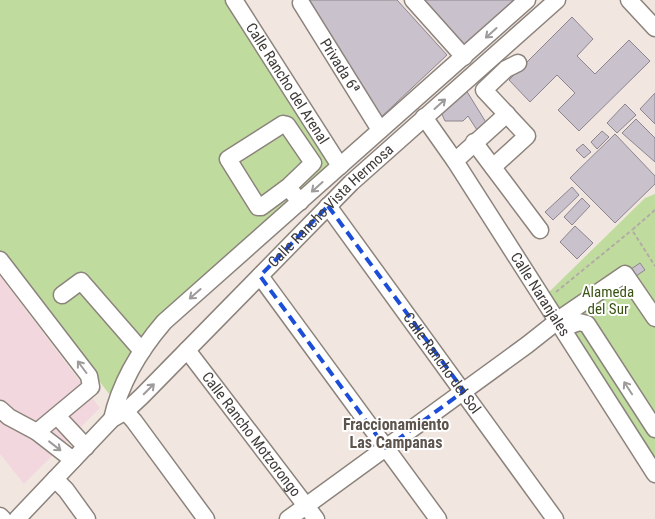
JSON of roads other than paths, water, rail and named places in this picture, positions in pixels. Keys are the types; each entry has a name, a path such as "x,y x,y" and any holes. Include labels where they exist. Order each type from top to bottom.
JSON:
{"street":[{"name":"Calle Rancho del Arenal","path":"234,0 340,166"},
{"path":"412,0 464,57"},
{"name":"Calle Rancho Vista Hermosa","path":"118,411 142,351 172,314 527,0"},
{"path":"531,0 542,12"},
{"name":"Calle Rancho Vista Hermosa","path":"17,519 118,411 187,350 328,206 424,117 557,0"},
{"path":"628,0 655,28"},
{"name":"Privada 6ª","path":"300,3 380,130"},
{"path":"493,166 527,136 484,90 506,70 518,63"},
{"path":"455,161 507,114"},
{"name":"Calle Naranjales","path":"424,117 455,161 546,301 655,474"},
{"path":"259,208 288,187 313,164 287,125 283,124 228,159 259,208 259,223 265,232"},
{"path":"474,142 540,230"},
{"path":"288,187 300,202"},
{"name":"Calle Rancho del Sol","path":"328,206 555,519"},
{"path":"0,260 91,382 90,387 37,432"},
{"path":"288,519 560,324 625,274 655,318"},
{"path":"260,276 438,519"},
{"path":"62,295 81,281 142,351"},
{"path":"560,324 579,322 587,324 655,429"},
{"name":"Calle Rancho Motzorongo","path":"187,350 316,519"},
{"path":"0,409 37,432 73,460"},
{"path":"118,411 206,519"},
{"path":"58,416 86,447"},
{"path":"55,479 66,490 87,519"},
{"path":"0,516 3,519"}],"district":[{"name":"Fraccionamiento Las Campanas","path":"396,433"}],"park label":[{"name":"Alameda del Sur","path":"608,300"}]}
